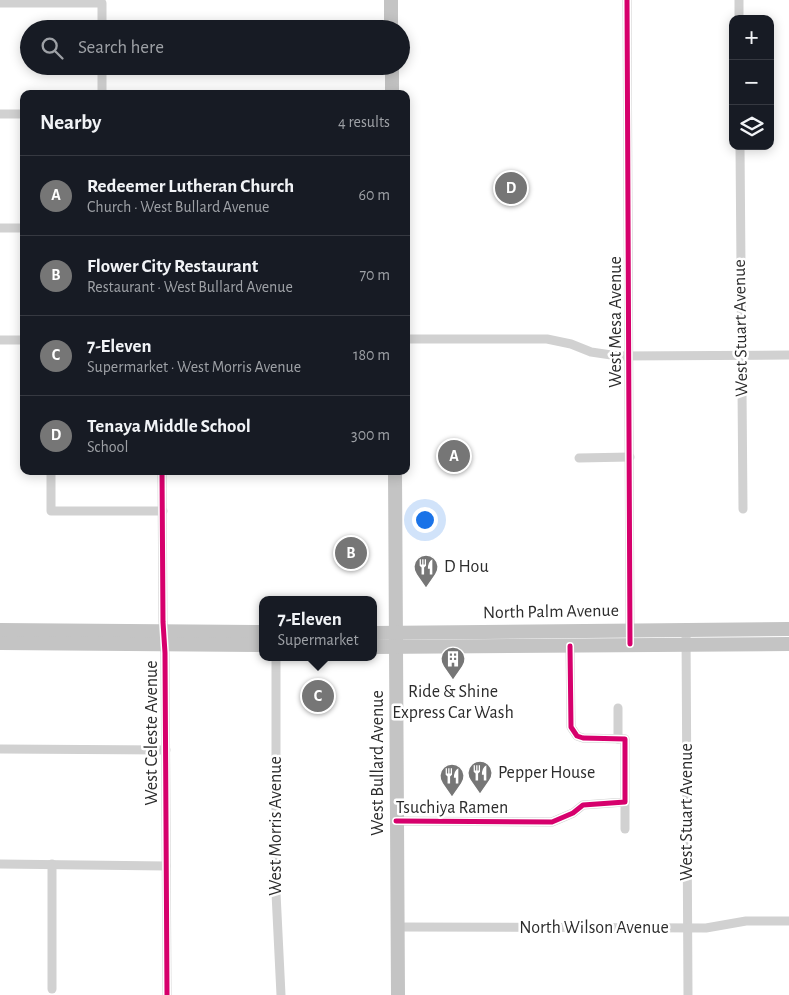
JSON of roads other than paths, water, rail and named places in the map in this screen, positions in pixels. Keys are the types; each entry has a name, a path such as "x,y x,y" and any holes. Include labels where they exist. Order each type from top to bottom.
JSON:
{"main road":[{"path":"391,0 391,20"},
{"path":"392,75 392,90"},
{"name":"West Bullard Avenue","path":"395,475 398,995"},
{"path":"0,630 259,645"},
{"name":"North Palm Avenue","path":"377,646 396,640 578,631 789,630"},
{"path":"500,646 501,641 506,639 548,638 578,631"},
{"path":"0,643 164,638 259,632"},
{"name":"North Palm Avenue","path":"377,634 396,640 500,646 789,644"}],"street":[{"name":"West Mesa Avenue","path":"627,0 630,644"},
{"path":"738,0 739,15"},
{"path":"0,3 102,3 102,20"},
{"path":"102,75 102,90"},
{"path":"0,114 20,114"},
{"name":"West Stuart Avenue","path":"740,150 743,509"},
{"path":"0,228 20,228"},
{"path":"410,339 547,339 602,354 789,355"},
{"path":"0,340 20,340"},
{"path":"579,458 630,457"},
{"path":"51,475 51,511 163,511"},
{"name":"West Celeste Avenue","path":"162,475 167,995"},
{"name":"West Stuart Avenue","path":"686,629 688,995"},
{"path":"570,646 570,719 573,732 584,738 625,740 625,829"},
{"name":"West Morris Avenue","path":"276,661 276,894 281,995"},
{"path":"618,708 618,739"},
{"path":"0,749 166,750"},
{"path":"396,821 552,822 573,813 583,805 625,802"},
{"path":"0,864 166,866"},
{"path":"52,864 52,989"},
{"name":"North Wilson Avenue","path":"397,927 688,928 716,927 746,921 789,921"}],"place":[{"name":"Tenaya Middle School","path":"511,188"},
{"name":"Redeemer Lutheran Church","path":"454,456"},
{"name":"Flower City Restaurant","path":"351,553"},
{"name":"D Hou","path":"426,588"},
{"name":"Ride & Shine Express Car Wash","path":"453,680"},
{"name":"7-Eleven","path":"318,696"},
{"name":"Pepper House","path":"480,794"},
{"name":"Tsuchiya Ramen","path":"452,797"}]}
